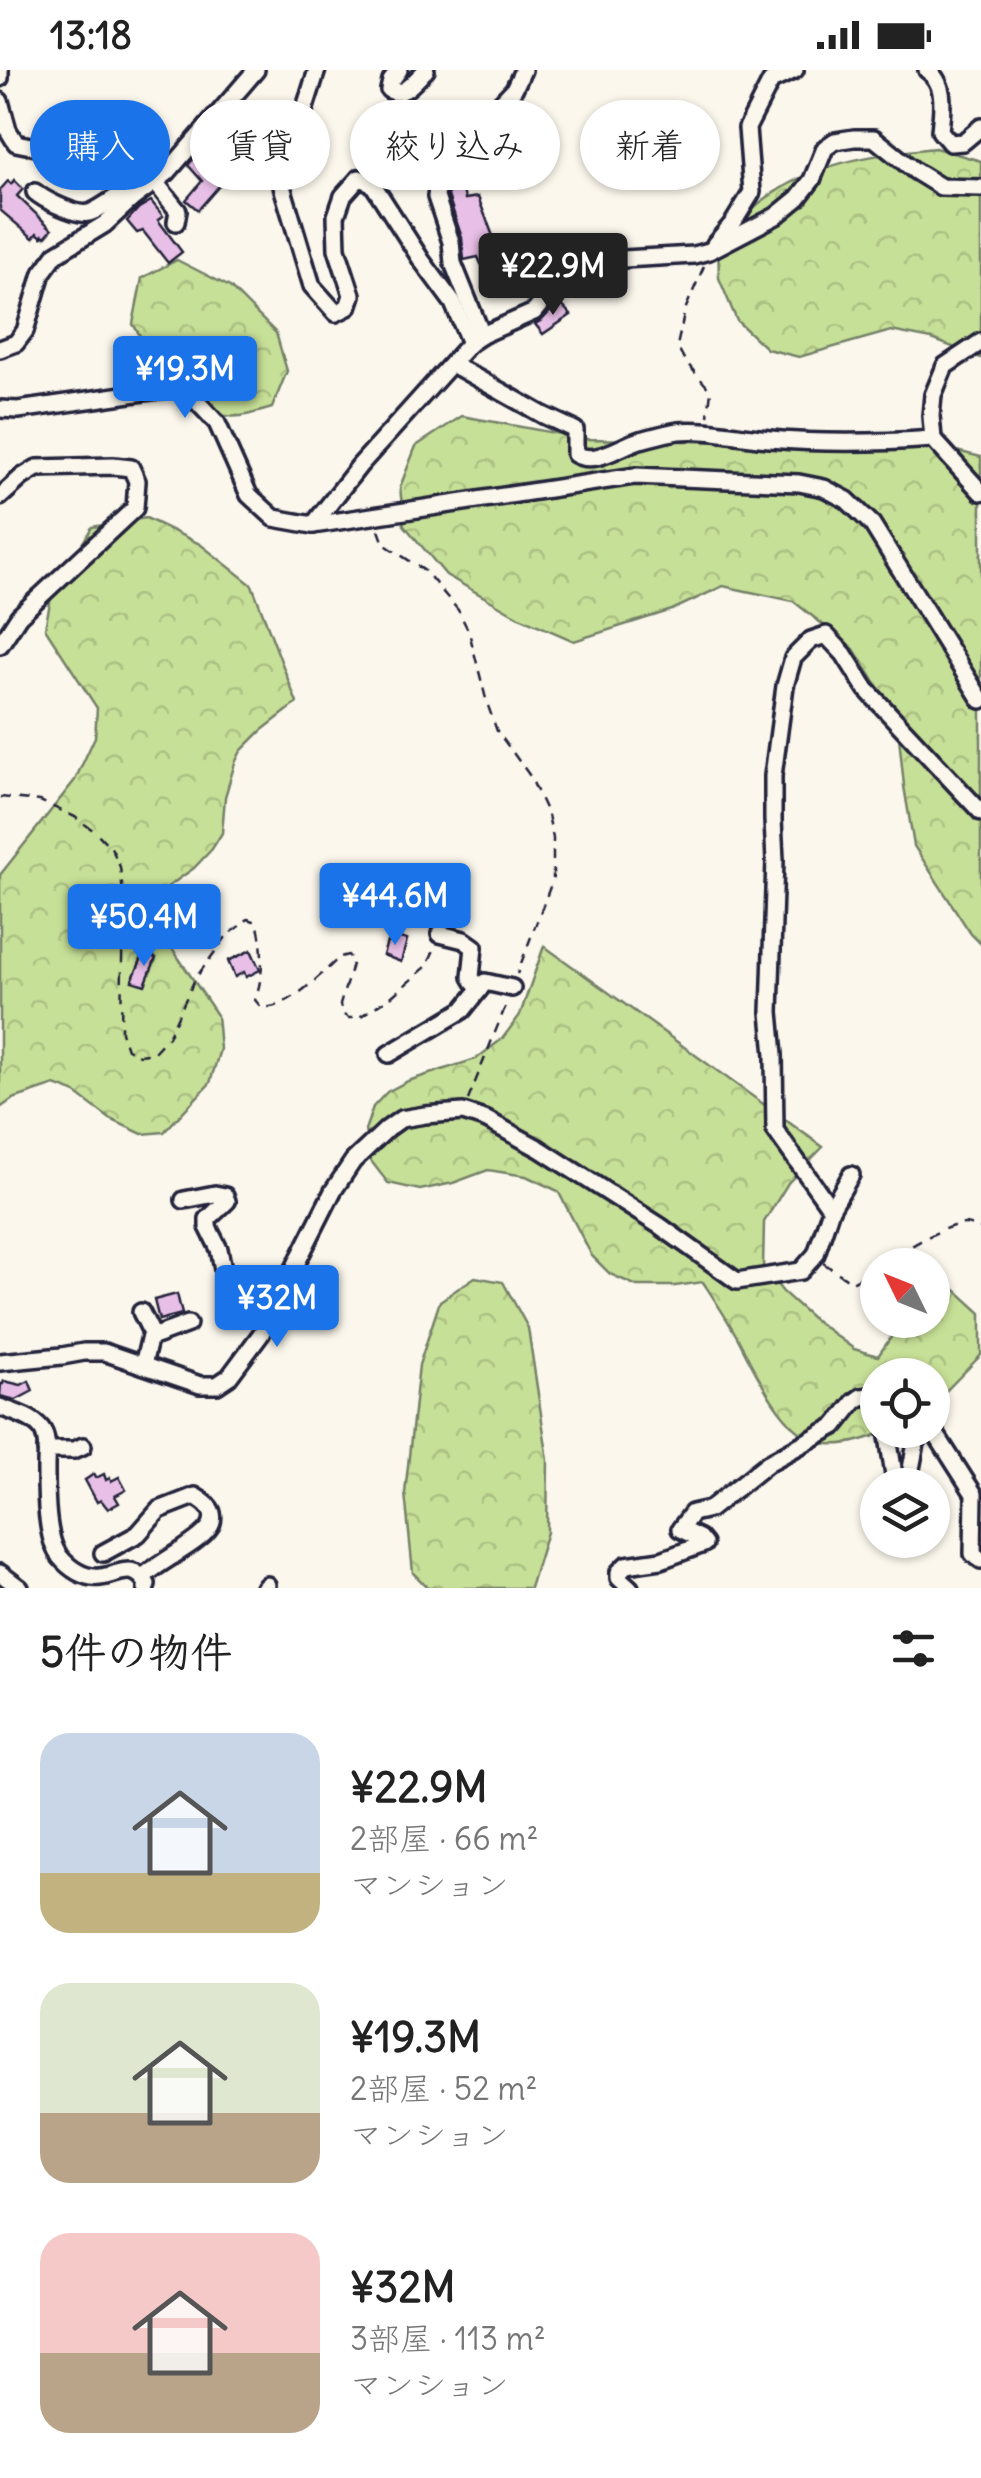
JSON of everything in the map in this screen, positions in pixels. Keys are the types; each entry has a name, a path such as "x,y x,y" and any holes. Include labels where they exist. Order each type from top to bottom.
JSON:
{"street":[{"path":"0,70 0,78"},
{"path":"170,167 256,70"},
{"path":"317,70 281,183 312,286 336,312 348,307 352,295 338,249 336,216 343,196 359,178 372,183 476,339"},
{"path":"398,70 389,90 395,94 426,70"},
{"path":"476,339 452,263 451,242 436,196 438,182 514,89 523,70"},
{"path":"709,250 733,223 752,192 747,128 772,81 795,70"},
{"path":"928,70 938,78 942,97 940,131 950,143 963,142 981,127"},
{"path":"0,101 16,143 30,146"},
{"path":"313,524 360,465 476,339 534,312 568,270 588,261 694,255 709,250 776,216 812,180 825,148 854,138 874,138 941,187 981,188"},
{"path":"0,350 16,343 24,332 42,273 56,254 105,224 144,190"},
{"path":"168,190 178,211 176,222"},
{"path":"35,192 79,215 118,196 132,199"},
{"path":"981,342 945,366 933,395 931,416 932,439 981,492"},
{"path":"452,364 575,430 575,454 582,458 595,458 640,440 678,431 825,443 932,439"},
{"path":"0,410 172,388 189,393 218,423 249,496 274,518 313,524 635,476 800,482 824,488 847,500 872,524 981,700"},
{"path":"0,497 38,468 131,468 136,482 135,508 19,616 0,645"},
{"path":"832,1209 775,1130 770,1012 776,860 772,820 785,686 793,658 811,640 826,635 844,654 866,689 981,812"},
{"path":"440,934 464,940 474,948 470,977 479,990"},
{"path":"389,1054 463,1010 485,982 512,988"},
{"path":"0,1362 104,1352 217,1386 229,1377 260,1334 333,1192 354,1162 401,1119 463,1112 487,1120 660,1226 737,1281 801,1271 816,1254 832,1209 851,1175"},
{"path":"184,1200 225,1196 228,1200 208,1219 208,1226 219,1249 234,1313 257,1302 264,1302 273,1310"},
{"path":"141,1312 151,1332 143,1365"},
{"path":"150,1338 188,1324"},
{"path":"630,1588 619,1578 619,1572 626,1566 661,1560 704,1544 680,1529 692,1513 710,1509 768,1464 835,1426 860,1398"},
{"path":"0,1406 42,1428 50,1530 56,1553 84,1576 98,1578 127,1570 141,1574 144,1583"},
{"path":"46,1450 74,1450 83,1446"},
{"path":"890,1448 894,1475 905,1479 910,1474 915,1448"},
{"path":"945,1448 974,1494 972,1542 974,1554 981,1560"},
{"path":"103,1553 138,1534 159,1510 195,1496 209,1506 211,1527 154,1566 144,1583"},
{"path":"0,1573 20,1588"}],"path":[{"path":"707,431 711,391 677,346 685,310 709,250"},
{"path":"374,515 384,544 425,571 458,610 469,632 497,731 530,776 548,814 553,838 553,879 463,1112"},
{"path":"0,797 40,801 76,816 112,849 120,867 123,892 121,1032 127,1048 138,1055 153,1053 168,1037 195,980 226,937 248,919 257,922 260,936 263,977 256,1000 261,1008 271,1009 288,1000 340,957 348,956 353,961 340,1004 342,1014 349,1018 358,1018 392,996 426,968 440,934"},
{"path":"909,1248 947,1228 966,1223 981,1228"},
{"path":"816,1254 824,1265 852,1282 860,1277"}],"green space":[{"path":"935,148 981,161 981,358 932,339 891,331 799,357 767,349 737,321 719,278 718,243 741,218 790,183 816,171 872,156"},
{"path":"177,260 230,287 276,333 287,371 272,408 241,416 205,410 176,387 152,356 133,324 142,278"},
{"path":"462,416 587,439 829,444 907,439 981,457 981,944 914,846 897,717 854,649 793,601 723,586 672,610 574,641 519,617 446,575 404,525 400,487 416,446"},
{"path":"146,518 200,544 252,585 297,703 241,751 225,797 222,833 194,868 162,891 153,920 217,1015 220,1049 210,1083 164,1132 142,1134 110,1119 74,1092 55,1085 13,1099 0,1108 0,875 75,780 95,737 97,708 45,628 51,598 92,527"},
{"path":"544,946 823,1147 788,1183 764,1222 763,1267 812,1318 854,1349 878,1356 890,1338 950,1338 950,1285 981,1313 981,1355 950,1387 950,1358 860,1358 860,1440 843,1444 812,1440 798,1431 773,1401 703,1282 637,1286 610,1274 592,1256 558,1191 526,1176 488,1170 420,1190 388,1183 371,1161 365,1130 373,1107 387,1092 408,1081 476,1059 502,1039 520,1015"},
{"path":"475,1277 503,1282 528,1328 548,1460 547,1532 530,1588 428,1588 413,1573 405,1493 419,1365 440,1301"}],"building":[{"path":"14,180 23,189 17,196 52,229 45,237 37,233 33,238 0,210 0,190"},
{"path":"194,190 215,190 198,210 186,200"},
{"path":"450,190 463,190 465,199 478,197 501,257 481,264 478,257 464,260 462,238"},
{"path":"151,201 163,216 158,220 182,252 168,263 143,231 137,233 127,221"},
{"path":"559,302 571,315 543,334 535,324"},
{"path":"393,936 407,940 401,962 383,955"},
{"path":"251,950 260,970 235,977 228,961"},
{"path":"144,953 156,958 145,985 132,981"},
{"path":"177,1294 182,1314 159,1320 154,1300"},
{"path":"4,1381 21,1385 29,1381 33,1391 16,1400 0,1396"},
{"path":"94,1474 96,1478 104,1474 111,1481 119,1477 126,1490 115,1496 119,1503 108,1509 101,1500 97,1502 85,1480"}]}
